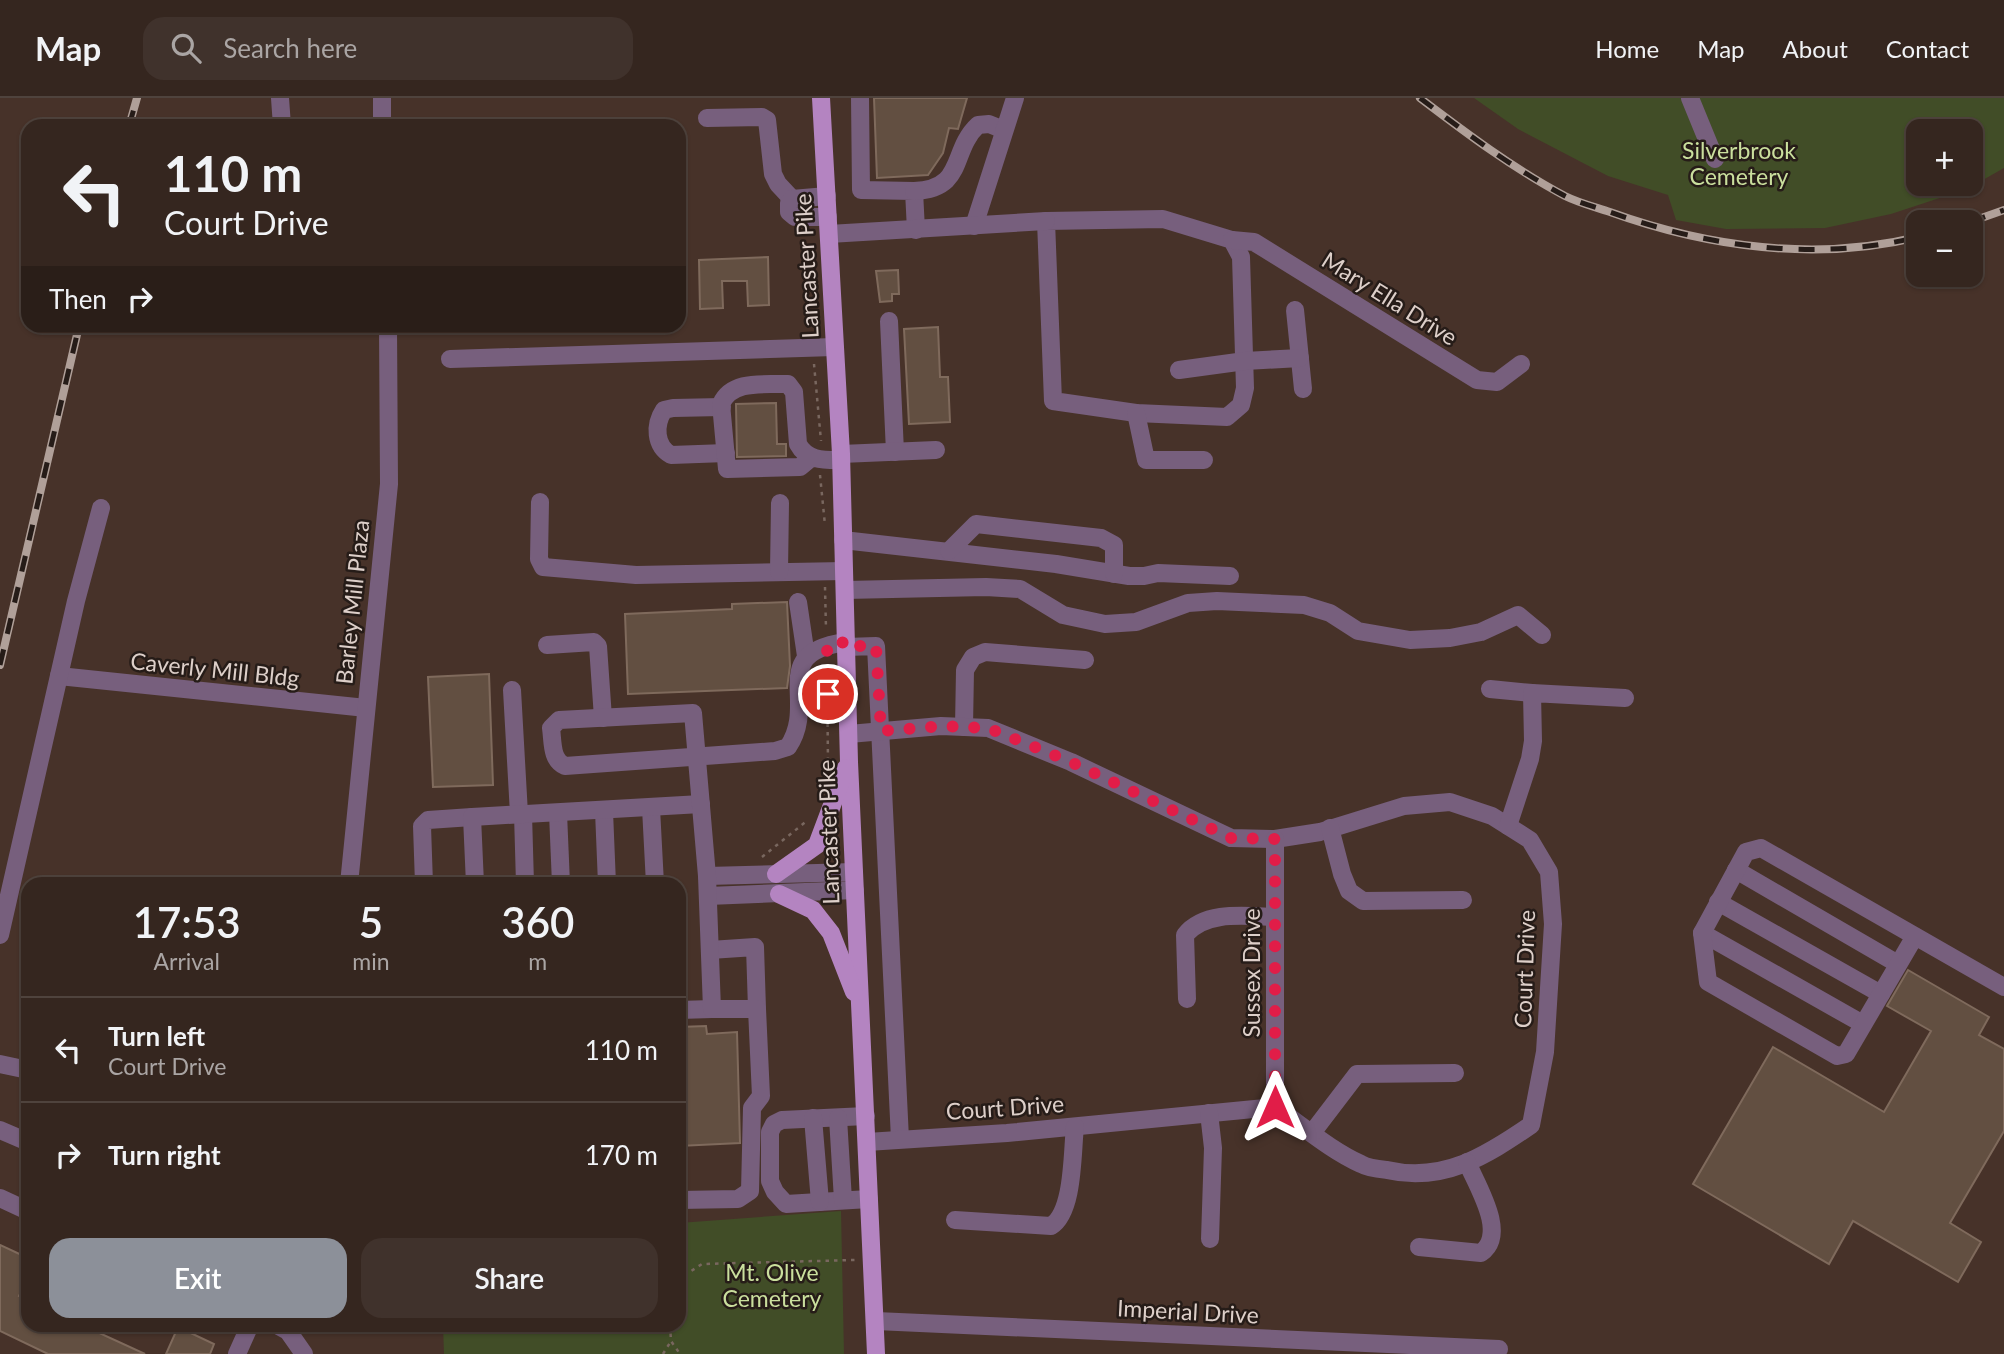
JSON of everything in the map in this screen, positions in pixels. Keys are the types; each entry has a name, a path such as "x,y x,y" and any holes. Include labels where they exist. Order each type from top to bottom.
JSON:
{"main road":[{"name":"Lancaster Pike","path":"821,98 841,457 834,538 844,571 845,590 849,762 876,1354"},
{"path":"776,874 817,845 849,762"},
{"path":"779,894 813,910 831,933 860,1008"}],"street":[{"path":"280,98 282,119"},
{"path":"382,98 382,119"},
{"path":"860,98 860,190 914,191 941,186 978,125 989,124 1004,130"},
{"path":"974,226 1015,98"},
{"path":"1690,98 1715,159"},
{"path":"707,118 762,117 767,121 773,174 778,184 792,199 827,196"},
{"path":"914,191 916,230"},
{"name":"Mary Ella Drive","path":"792,199 789,212 795,217 829,226 916,230 1046,221 1163,219 1232,240 1254,242 1477,380 1497,382 1521,364"},
{"path":"1046,221 1053,401 1136,413 1227,417 1241,405 1245,388 1241,257 1232,240"},
{"path":"1295,310 1303,389"},
{"path":"889,321 895,452"},
{"name":"Barley Mill Plaza","path":"350,877 389,484 388,333"},
{"path":"450,359 834,347"},
{"path":"1179,370 1245,361 1300,358"},
{"path":"816,459 802,451 798,444 794,391 788,384 734,388 725,395 722,407 727,470 800,467 816,459 936,450"},
{"path":"722,407 664,410 659,417 659,441 664,451 671,455 726,453"},
{"path":"1136,413 1146,460 1204,460"},
{"path":"540,502 539,559 542,567 636,575 844,571"},
{"path":"779,572 780,503"},
{"path":"0,935 59,676 101,508"},
{"path":"949,551 975,524 1101,538 1114,545 1114,574"},
{"path":"834,538 1056,564 1129,576 1158,573 1230,576"},
{"path":"845,590 986,587 1020,589 1063,614 1105,624 1136,622 1188,603 1217,600 1304,606 1330,613 1358,631 1410,640 1450,638 1481,632 1518,615 1542,635"},
{"path":"712,1009 707,876 696,757 693,713 559,720 551,728 555,757 558,763 565,766 696,757 775,751 788,747 794,738 798,718 800,668 806,656 798,602"},
{"path":"547,645 594,642 598,646 603,718"},
{"path":"806,656 827,645 876,646 900,1139"},
{"path":"964,727 965,670 973,657 985,652 1085,660"},
{"name":"Caverly Mill Bldg","path":"59,676 366,708"},
{"path":"1490,689 1625,698"},
{"path":"512,690 525,877"},
{"path":"1508,826 1530,759 1533,741 1532,693"},
{"name":"Court Drive","path":"849,734 942,726 988,728 1071,762 1231,838 1275,839 1330,828 1404,806 1450,802 1492,816 1531,840 1549,872 1553,925 1545,1052 1531,1125 1500,1147 1451,1170 1406,1175 1363,1165 1275,1107 1007,1133 867,1142"},
{"path":"424,877 422,826 428,820 701,804"},
{"path":"651,808 654,877"},
{"path":"604,811 607,877"},
{"path":"558,813 561,877"},
{"path":"472,817 475,877"},
{"path":"1330,828 1349,891 1363,901 1462,900"},
{"name":"Sussex Drive","path":"1275,839 1275,1107"},
{"path":"1915,936 1846,1054 1837,1056 1708,982 1702,933 1746,852 1761,848 1915,936 2004,987"},
{"path":"1736,870 1898,964"},
{"path":"707,876 776,874 854,881"},
{"path":"708,896 779,894 854,881"},
{"path":"1718,902 1881,994"},
{"path":"1187,999 1185,935 1193,925 1226,916 1275,917"},
{"path":"1702,933 1863,1024"},
{"path":"686,1200 738,1199 750,1191 752,1108 761,1097 755,947 710,950"},
{"path":"686,1010 757,1009"},
{"path":"0,1064 21,1068"},
{"path":"1312,1133 1357,1074 1455,1073"},
{"path":"1209,1113 1213,1148 1210,1239"},
{"path":"866,1116 782,1120 774,1124 770,1132 770,1181 775,1192 786,1204 869,1199"},
{"path":"813,1118 820,1202"},
{"path":"838,1118 843,1200"},
{"path":"955,1220 1051,1226 1055,1223 1059,1219 1068,1191 1075,1127"},
{"path":"0,1130 21,1140"},
{"path":"1419,1247 1481,1253 1491,1243 1493,1225 1467,1162"},
{"path":"0,1198 21,1208"},
{"name":"Imperial Drive","path":"876,1321 1499,1349"},
{"path":"237,1354 247,1332"},
{"path":"289,1332 304,1354"}],"path":[{"path":"812,346 822,443 816,459 834,538"},
{"path":"826,572 828,768"},
{"path":"758,860 812,817"},
{"path":"686,1274 702,1264 771,1261 812,1263 873,1258"},
{"path":"670,1332 671,1340 680,1354"},
{"path":"663,1354 671,1340"}],"green space":[{"name":"Silverbrook Cemetery","path":"1474,98 2004,98 2004,168 1983,180 1983,119 1906,119 1906,196 1946,196 1891,214 1825,228 1726,229 1676,220 1668,195 1608,176 1518,129"},
{"name":"Mt. Olive Cemetery","path":"841,1211 844,1354 444,1354 443,1332 686,1332 686,1222"}],"building":[{"path":"874,98 967,98 958,129 949,128 943,153 928,175 877,178"},
{"path":"768,257 769,305 748,306 747,281 722,281 723,308 700,309 699,260"},
{"path":"898,270 899,294 892,294 892,301 880,302 876,271"},
{"path":"938,327 940,377 948,377 950,422 909,424 904,329"},
{"path":"776,403 777,444 786,444 786,456 737,457 736,404"},
{"path":"787,602 790,666 787,688 628,694 625,614 732,609 732,604"},
{"path":"489,674 493,785 433,787 428,677"},
{"path":"1908,970 1989,1017 1979,1035 2004,1049 2004,1131 1950,1223 1981,1242 1958,1282 1853,1221 1829,1264 1693,1184 1773,1047 1884,1112 1931,1031 1887,1006"},
{"path":"706,1026 707,1034 737,1032 740,1143 686,1146 686,1027"},
{"path":"0,1245 21,1255 21,1332 97,1332 145,1354 48,1354 0,1331"},
{"path":"176,1332 189,1332 214,1344 210,1354 166,1354"}],"railway":[{"path":"131,119 137,98"},
{"path":"1420,98 1491,150 1565,196 1647,224 1723,242 1762,247 1840,249 1906,239"},
{"path":"1983,217 2004,210"},
{"path":"0,665 77,333"}],"route":[{"path":"828,694 827,645 846,642 846,646 876,646 881,731 942,726 988,728 1071,762 1231,838 1275,839 1275,1107"}]}
